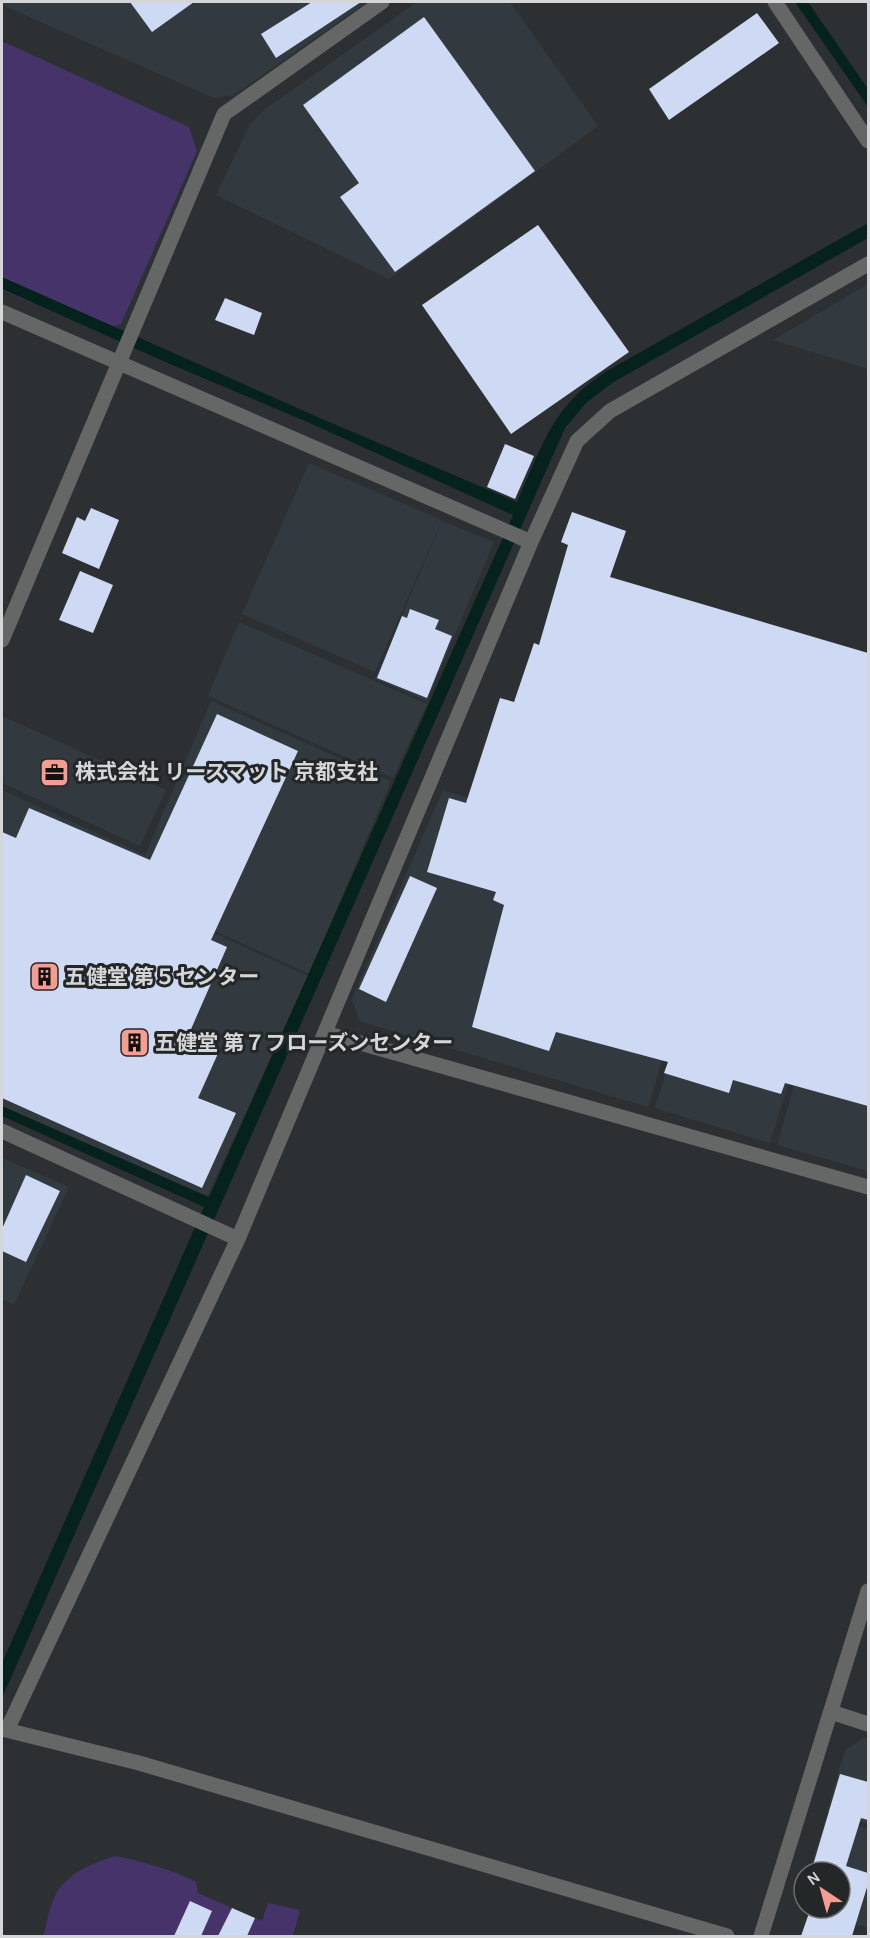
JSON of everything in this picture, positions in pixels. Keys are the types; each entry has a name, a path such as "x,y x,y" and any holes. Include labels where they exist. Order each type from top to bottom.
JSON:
{"street":[{"path":"2,640 224,114 382,2"},
{"path":"775,2 868,141"},
{"path":"727,1936 139,1763 4,1730 325,1033 525,540 577,441 610,411 868,264"},
{"path":"2,312 525,540"},
{"path":"325,1033 868,1187"},
{"path":"2,1131 231,1236"},
{"path":"761,1936 868,1591"},
{"path":"831,1712 868,1724"}],"shaded area":[{"path":"2,2 367,2 234,95 214,98 2,5"},
{"path":"417,2 510,2 598,126 389,279 216,195 250,124 264,110"},
{"path":"795,2 808,2 868,89 868,107"},
{"path":"2,41 189,127 197,151 121,324 97,331 2,290"},
{"path":"868,223 868,238 612,383 586,403 565,428 2,1698 2,1663 204,1207 2,1116 2,1106 209,1197 513,515 305,421 2,289 2,277 320,418 517,502 551,429 561,413 588,385 607,371"},
{"path":"868,284 868,369 773,340"},
{"path":"309,463 442,520 375,672 242,614"},
{"path":"442,521 494,542 427,701 375,679"},
{"path":"239,622 427,704 393,778 208,696"},
{"path":"211,701 391,781 309,974 130,892 129,894 308,976 206,1199 2,1108 2,790 145,855"},
{"path":"2,716 166,790 140,846 2,783"},
{"path":"443,790 718,877 648,1107 359,1021 352,999"},
{"path":"726,878 841,912 770,1143 655,1108"},
{"path":"841,922 868,930 868,1171 777,1145"},
{"path":"2,1158 69,1187 14,1305 2,1299"},
{"path":"865,1737 868,1738 868,1824 827,1812 845,1750"},
{"path":"827,1816 868,1829 868,1928 840,1920 852,1920 852,1860 813,1860"},
{"path":"116,1856 157,1866 186,1877 196,1882 198,1893 262,1921 268,1903 300,1910 293,1936 43,1936 53,1901 66,1881 89,1866"}],"building":[{"path":"130,2 194,2 152,32"},
{"path":"312,2 361,2 276,58 261,34"},
{"path":"757,13 779,43 669,120 649,89"},
{"path":"424,17 535,171 395,272 340,197 359,183 303,105"},
{"path":"538,225 629,352 511,434 422,305"},
{"path":"225,298 262,313 254,335 215,320"},
{"path":"505,444 534,456 515,499 487,487"},
{"path":"91,508 119,520 99,569 62,553 77,517 85,521"},
{"path":"572,512 626,531 610,577 868,653 868,1106 785,1083 781,1094 733,1080 729,1093 664,1073 668,1062 556,1032 549,1051 472,1027 504,905 493,900 496,892 427,872 449,798 466,803 500,698 514,702 534,643 539,645 568,545 561,542"},
{"path":"80,571 113,585 93,633 59,620"},
{"path":"410,609 439,620 435,629 452,636 427,698 377,678 402,616 407,618"},
{"path":"217,714 298,751 211,940 227,947 188,1036 220,1049 198,1098 236,1113 202,1188 2,1098 2,832 16,838 29,808 150,860"},
{"path":"410,876 437,888 386,1002 359,989"},
{"path":"26,1175 60,1191 26,1262 2,1251 2,1229"},
{"path":"840,1774 868,1782 868,1820 861,1818 848,1860 815,1860"},
{"path":"852,1868 868,1873 868,1884 852,1936 801,1936 807,1920 852,1920"},
{"path":"190,1901 212,1911 201,1936 174,1936"},
{"path":"232,1908 255,1918 247,1936 218,1936"}],"place":[{"name":"株式会社 リースマット 京都支社","path":"54,772"},
{"name":"五健堂 第５センター","path":"44,977"},
{"name":"五健堂 第７フローズンセンター","path":"134,1043"}]}
